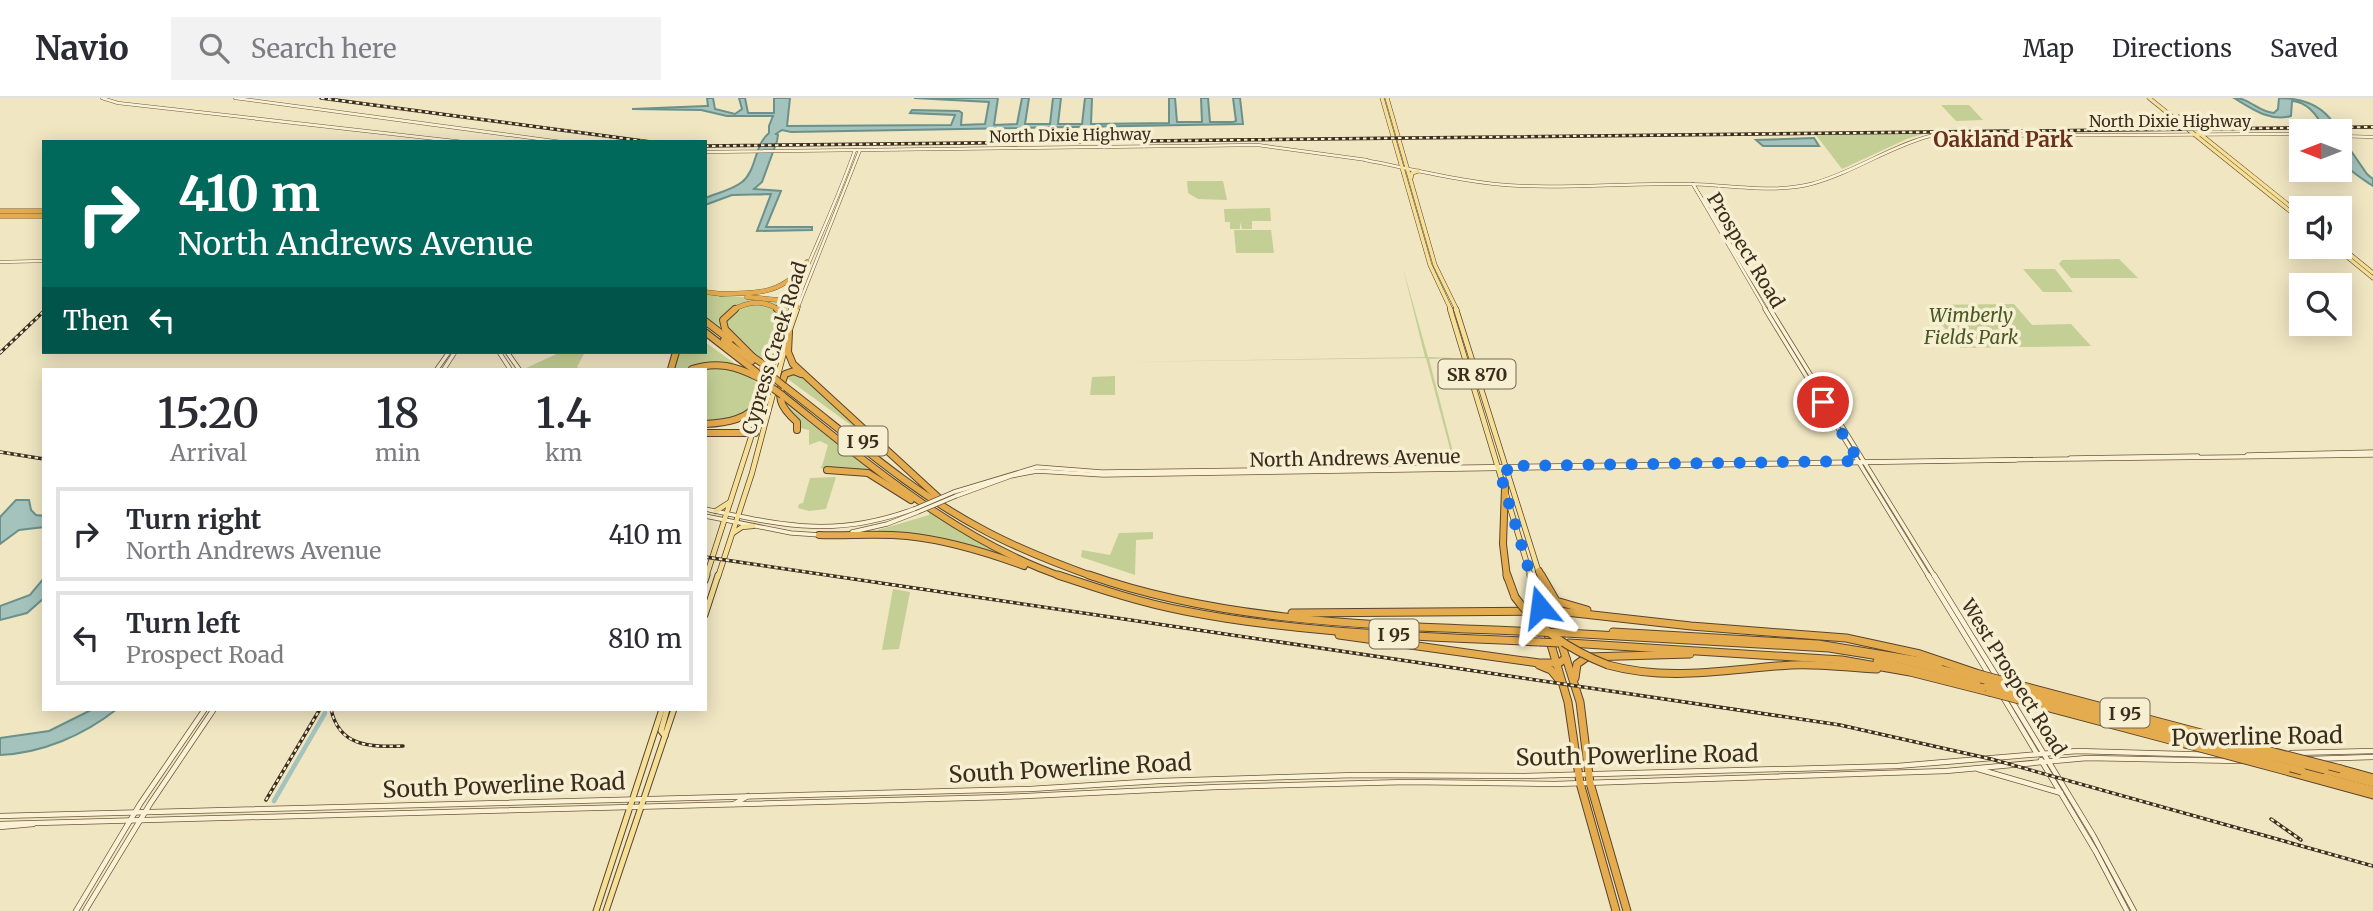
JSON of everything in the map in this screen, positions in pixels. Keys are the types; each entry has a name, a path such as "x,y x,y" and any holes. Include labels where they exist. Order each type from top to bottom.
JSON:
{"highway":[{"path":"0,215 42,215"},
{"path":"707,292 750,294 780,288 796,279 807,262"},
{"path":"720,293 796,304"},
{"path":"753,357 724,327 723,320 728,313 751,303 772,305 783,315 790,359 941,500"},
{"name":"I 95","path":"707,324 753,357 761,371 784,389 941,500 1020,545 1102,576 1181,597 1292,613 1829,659 1896,669 1988,690 2017,692 2239,743 2373,780"},
{"path":"707,325 761,371"},
{"name":"I 95","path":"707,336 761,371 925,505 955,526 1009,555 1059,576 1149,603 1247,621 1362,632 1828,643 1897,654 1980,677"},
{"path":"695,368 708,364 728,364 761,371"},
{"path":"797,430 797,422 778,404 783,377 795,371 811,381"},
{"path":"707,424 727,422 747,413 759,402 769,378"},
{"path":"784,389 954,520 1007,549 1078,578 1157,601 1242,617 1343,627 1539,635"},
{"path":"707,433 758,433"},
{"path":"827,470 871,473 935,516 955,526"},
{"path":"1505,488 1503,560 1515,597 1529,615 1552,636 1581,654 1639,674 1673,677 1795,665 1896,669"},
{"path":"819,535 887,534 934,539 974,548 1059,576"},
{"path":"1539,571 1552,596 1564,606 1626,618"},
{"path":"1523,611 1532,603 1532,581"},
{"name":"SR 870","path":"1541,611 1570,714 1579,779 1616,911"},
{"path":"1292,613 1551,611 1856,640 1929,656 2017,692 2373,792"},
{"name":"SR 870","path":"1551,611 1581,711 1590,779 1627,911"},
{"path":"1247,621 1265,626 1527,661 1557,664 1566,658"},
{"path":"1567,636 1834,655 1903,666 1988,690"},
{"path":"1574,684 1577,664 1587,657 1736,653"},
{"path":"1527,661 1550,670 1563,684"},
{"path":"2017,692 2373,780"},
{"name":"I 95","path":"2017,692 2185,744 2373,792"}],"main road":[{"path":"102,98 118,103 445,140"},
{"path":"235,98 546,140"},
{"path":"1385,98 1386,113 1399,160 1410,178 1434,276 1456,316"},
{"path":"1385,98 1394,120 1408,190 1413,197"},
{"path":"2152,98 2289,207"},
{"path":"2152,98 2184,120 2222,156 2278,201 2289,207"},
{"path":"2156,103 2163,105"},
{"path":"1386,113 1394,120"},
{"path":"2176,118 2184,120"},
{"name":"North Dixie Highway","path":"1365,160 1522,186 1693,184 1799,187 1842,173 1912,139 1934,136 2289,134"},
{"path":"2352,136 2373,137"},
{"name":"North Dixie Highway","path":"707,152 1258,145 1446,174"},
{"name":"Cypress Creek Road","path":"707,575 758,433 769,378 796,304 846,193 859,150"},
{"name":"Cypress Creek Road","path":"796,304 807,262 859,150"},
{"path":"2222,156 2246,171"},
{"path":"1393,164 1399,160"},
{"path":"1410,178 1412,173 1418,171"},
{"path":"2249,178 2271,191"},
{"name":"Prospect Road","path":"1693,184 1863,462"},
{"path":"841,191 846,193"},
{"path":"841,191 843,199"},
{"name":"SR 870","path":"1421,224 1439,276 1464,332 1476,392 1541,611"},
{"path":"2352,258 2373,276"},
{"path":"0,262 42,261"},
{"name":"SR 870","path":"1456,316 1460,338 1478,377 1551,611"},
{"name":"Cypress Creek Road","path":"707,609 738,515 786,332"},
{"path":"1476,392 1488,410"},
{"path":"1482,410 1493,425"},
{"name":"North Andrews Avenue","path":"707,516 819,535 869,529 955,494 1011,476 1037,471 1103,475 2373,453"},
{"name":"West Prospect Road","path":"1863,462 2044,753 2101,848 2134,911"},
{"name":"West Prospect Road","path":"1863,462 2061,793 2127,911"},
{"path":"716,511 724,508 733,499"},
{"name":"North Andrews Avenue","path":"707,509 798,528 826,530 866,526 916,510"},
{"path":"732,534 742,527 753,526"},
{"path":"76,911 136,811 204,711"},
{"path":"85,911 146,810 213,711"},
{"path":"596,911 664,711"},
{"path":"665,711 661,731 665,736"},
{"path":"606,911 673,711"},
{"path":"1869,770 1876,767 1943,764 2044,753"},
{"name":"Powerline Road","path":"2044,753 2373,755"},
{"path":"2191,762 2208,755"},
{"name":"Powerline Road","path":"2360,757 2373,755"},
{"name":"South Powerline Road","path":"0,816 146,810 1030,789 1179,780 1356,775 1590,779 1771,769 1976,769 2048,760 2104,758 2191,762 2360,757"},
{"path":"1771,769 1771,776"},
{"path":"1976,769 2061,793"},
{"name":"South Powerline Road","path":"0,825 1017,797 1261,785 1771,776 1859,773 1869,770"},
{"path":"1346,783 1356,775"},
{"path":"1416,782 1425,775"},
{"path":"1433,782 1440,775"},
{"path":"1275,785 1285,777"},
{"path":"1261,785 1275,778"},
{"path":"1170,788 1179,780"},
{"path":"1004,797 1019,789"},
{"path":"1017,797 1030,789"},
{"path":"952,798 960,790"},
{"path":"797,802 809,794 816,802"},
{"path":"734,804 750,796"}],"green space":[{"path":"1941,105 1969,105 1983,120 1956,121"},
{"path":"1927,133 1909,138 1842,169 1816,135"},
{"path":"1187,181 1223,181 1227,200 1198,199 1188,193"},
{"path":"1270,208 1271,221 1252,221 1252,229 1242,229 1240,222 1240,229 1230,229 1230,222 1225,222 1224,209"},
{"path":"1234,230 1271,230 1274,253 1236,253"},
{"path":"2119,259 2138,278 2071,278 2059,264 2062,260"},
{"path":"1403,268 1428,357 1456,358 1429,359 1456,464 1426,358 1126,362 1425,357"},
{"path":"2023,269 2055,269 2073,292 2043,292"},
{"path":"707,293 790,302 785,316 781,311 764,303 739,306 721,321 722,328 707,318"},
{"path":"759,304 776,308 782,320 768,364 731,333 725,324 726,316 743,306"},
{"name":"Wimberly Fields Park","path":"2014,304 2032,325 2071,324 2091,346 1960,348 1927,305"},
{"path":"707,343 734,363 688,368 673,368 677,354 707,354"},
{"path":"557,354 584,354 578,368 526,368"},
{"path":"712,365 744,373 762,387 759,397 741,414 707,423 707,368 699,368"},
{"path":"798,373 881,447 785,377"},
{"path":"1115,376 1115,395 1090,395 1092,377"},
{"path":"780,400 884,479 874,474 820,468 828,445 820,441 809,445 809,430 800,428"},
{"path":"836,477 826,509 809,511 798,508 799,504 803,503 810,478"},
{"path":"929,512 1006,556 950,540 878,532 929,515"},
{"path":"1153,532 1153,539 1136,540 1135,575 1081,557 1082,550 1110,555 1119,533"},
{"path":"893,589 910,592 899,649 882,650"}],"water":[{"path":"707,98 713,98 715,109 735,114 742,109 739,98 745,98 748,113 774,113 774,98 790,98 787,126 951,125 955,115 910,113 912,110 959,111 962,113 961,125 985,124 989,102 914,98 998,98 994,125 1017,124 1022,98 1029,98 1025,124 1050,124 1053,98 1061,98 1058,124 1082,124 1085,98 1092,98 1091,124 1169,123 1169,98 1175,98 1177,122 1202,122 1201,98 1208,98 1210,122 1233,122 1236,121 1233,98 1240,98 1243,124 791,132 782,130 776,134 777,141 762,182 754,189 781,191 766,227 812,227 812,230 757,231 771,194 732,195 707,204 707,197 734,187 747,177 764,138 769,133 773,116 727,116 701,110 632,109 708,106"},
{"path":"2234,98 2274,113 2278,109 2279,98 2297,100 2313,105 2330,119 2319,119 2303,104 2292,101 2291,116 2275,117 2261,113"},
{"path":"1814,138 1819,146 1763,146 1756,140"},
{"path":"2352,152 2373,179 2373,186 2352,170"},
{"path":"16,500 29,500 31,510 36,515 42,516 42,527 19,530 0,544 0,517"},
{"path":"42,580 42,600 27,613 0,620 0,606 30,595"},
{"path":"89,711 114,711 91,727 62,741 32,751 0,755 0,738 49,731"}],"waterway":[{"path":"274,801 325,713"}],"railway":[{"path":"321,98 636,140"},
{"path":"707,146 2373,127"},
{"path":"0,353 42,313"},
{"path":"0,452 42,459"},
{"path":"707,557 1840,725 1991,759 2373,866"},
{"path":"266,800 319,711"},
{"path":"332,711 335,722 349,738 368,745 403,746"},
{"path":"2271,819 2301,840"}],"district":[{"name":"Oakland Park","path":"2003,139"}],"route":[{"path":"1540,607 1499,470 1508,470 1507,466 1859,461 1823,402"}]}
